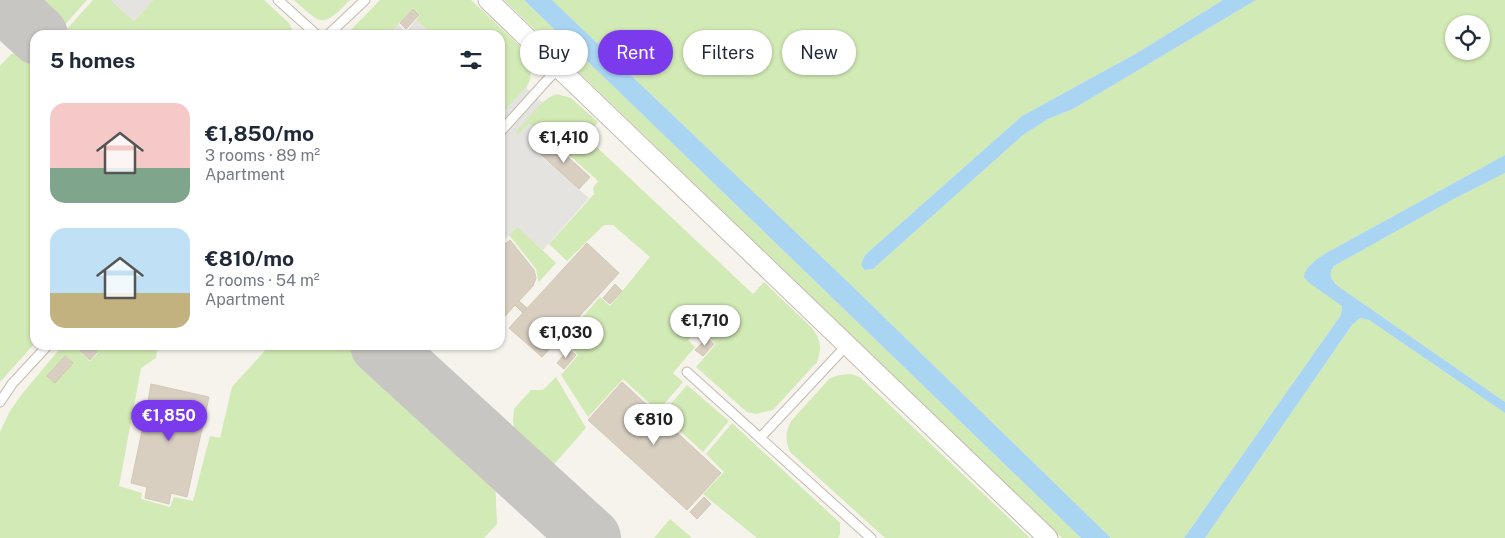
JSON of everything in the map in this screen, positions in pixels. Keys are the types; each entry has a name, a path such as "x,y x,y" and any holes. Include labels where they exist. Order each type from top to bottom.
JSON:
{"street":[{"path":"488,0 520,31"},
{"path":"565,75 1048,538"}],"lane":[{"path":"278,0 311,30"},
{"path":"333,30 365,0"},
{"path":"505,127 552,75"},
{"path":"760,438 847,345"},
{"path":"0,402 12,384 43,350"},
{"path":"687,372 871,538"}],"green space":[{"path":"32,0 87,0 62,28"},
{"path":"93,0 111,0 134,21 153,0 264,0 289,23 292,30 66,30"},
{"path":"294,0 350,0 334,15 322,20 311,15"},
{"path":"380,0 471,0 503,30 427,30 416,20 420,15 413,8 393,30 351,30"},
{"path":"504,0 524,0 555,30 535,30"},
{"path":"552,0 1223,0 1137,53 1022,116 865,255 861,264 866,270 873,269 1023,135 1048,119 1073,109 1256,0 1505,0 1505,155 1326,253 1309,266 1335,300 1342,306 1341,315 1184,538 1111,538 849,283 631,75 673,75 673,30 598,30 598,44 588,34 588,30 583,30"},
{"path":"505,32 520,46 520,75 531,75 526,88 505,111"},
{"path":"28,53 30,55 30,349 0,382 0,66 11,54"},
{"path":"588,62 598,71 598,75 602,75 1081,538 1062,538 582,75 588,75"},
{"path":"557,94 571,98 598,122 586,137 753,294 764,282 815,332 820,344 817,362 773,410 756,414 747,412 696,367 716,344 699,328 688,340 695,347 673,373 683,382 658,411 623,379 588,417 561,375 578,355 570,347 569,333 600,297 610,306 650,257 613,225 604,225 567,261 549,244 594,194 593,188 598,181 550,138 547,140 529,124 518,135 515,133 539,105"},
{"path":"1505,173 1505,402 1342,289 1335,283 1331,274 1334,266 1452,200"},
{"path":"517,226 556,263 539,282 536,269 509,235"},
{"path":"1360,318 1369,320 1505,413 1505,538 1205,538 1352,325"},
{"path":"59,350 78,350 90,361 98,353 95,350 157,350 156,358 141,368 119,486 142,493 141,499 170,507 174,497 193,501 210,436 220,438 232,387 265,350 355,350 495,477 497,524 484,538 0,538 0,432 10,411"},
{"path":"851,374 860,377 1030,538 885,538 790,452 786,436 792,420 830,378"},
{"path":"556,377 586,428 549,470 520,444 515,434 513,421 514,409 531,390 543,390"},
{"path":"687,385 729,421 703,452 662,414"},
{"path":"732,423 840,523 838,538 757,538 703,494 724,472 706,454"},
{"path":"670,519 692,538 654,538"}],"shaded area":[{"path":"111,0 153,0 134,21"},
{"path":"416,20 427,30 408,30"},
{"path":"398,24 404,30 393,30"},
{"path":"526,88 542,102 515,133 518,135 529,124 547,140 536,152 589,198 543,250 517,227 505,237 505,111"}],"water":[{"path":"524,0 552,0 583,30 555,30"},
{"path":"1223,0 1256,0 1073,109 1048,119 1023,135 873,269 865,270 863,268 861,264 865,255 1022,116 1137,53"},
{"path":"588,34 598,44 598,71 588,62"},
{"path":"602,75 631,75 849,283 1111,538 1081,538"},
{"path":"1505,155 1505,173 1452,200 1334,266 1331,277 1342,289 1505,402 1505,413 1369,320 1360,318 1352,325 1205,538 1184,538 1341,315 1342,306 1308,282 1304,277 1309,266 1326,253"}],"building":[{"path":"413,9 419,15 406,29 400,23"},
{"path":"549,140 590,177 579,189 538,152"},
{"path":"510,240 534,270 536,278 533,286 519,301 527,308 523,313 515,305 505,316 505,244"},
{"path":"587,243 619,273 542,357 509,328"},
{"path":"615,284 622,291 610,304 603,298"},
{"path":"707,338 714,344 703,356 695,350"},
{"path":"569,349 576,355 564,369 557,363"},
{"path":"79,350 95,350 97,352 90,360"},
{"path":"65,356 73,363 55,383 47,376"},
{"path":"622,382 721,473 687,510 588,420"},
{"path":"151,384 209,397 187,497 171,493 169,504 145,498 147,487 131,483 146,412 143,411 144,407 147,407"},
{"path":"704,497 711,504 697,519 690,512"}],"taxiway":[{"path":"0,0 33,30"},
{"path":"385,350 591,538"}]}
